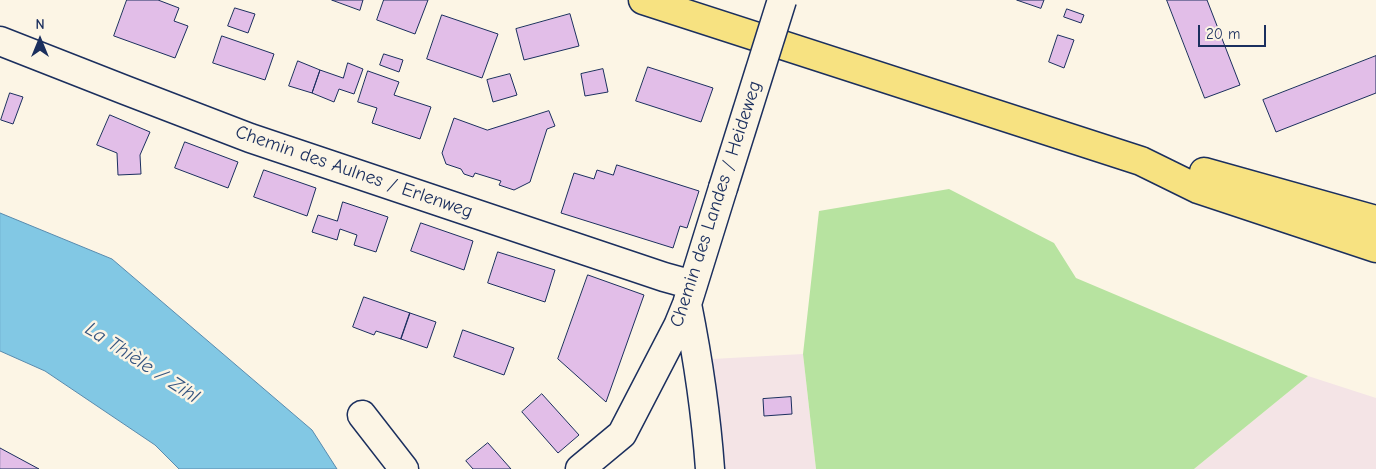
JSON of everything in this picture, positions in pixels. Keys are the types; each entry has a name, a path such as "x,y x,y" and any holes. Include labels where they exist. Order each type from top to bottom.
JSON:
{"highway":[{"path":"642,0 1141,161 1198,189 1376,248"},
{"path":"1141,161 1200,171 1376,220"}],"street":[{"name":"Chemin des Landes / Heideweg","path":"580,469 622,434 678,326 690,294 782,0"},
{"name":"Chemin des Aulnes / Erlenweg","path":"9,44 250,138 664,277 690,294"},
{"path":"690,294 707,428 710,469"},
{"path":"362,416 404,469"}],"shaded area":[{"path":"803,354 816,469 697,469 694,360"},
{"path":"1308,376 1376,398 1376,469 1194,469"}],"green space":[{"path":"949,189 1054,243 1076,278 1308,376 1194,469 816,469 803,354 819,211"}],"water":[{"name":"La Thièle / Zihl","path":"0,213 112,259 312,430 337,469 179,469 155,445 45,371 0,351"}],"building":[{"path":"127,0 158,0 179,8 174,21 188,26 175,58 114,36"},
{"path":"332,0 363,0 360,10"},
{"path":"384,0 428,0 415,34 377,20"},
{"path":"1017,0 1044,0 1041,8"},
{"path":"1167,0 1207,0 1240,85 1205,98"},
{"path":"235,8 255,14 248,33 228,26"},
{"path":"1067,9 1084,15 1081,23 1064,17"},
{"path":"570,14 579,46 524,60 516,29"},
{"path":"442,15 498,34 482,78 427,59"},
{"path":"1058,35 1074,40 1064,68 1049,62"},
{"path":"222,36 274,54 265,80 213,63"},
{"path":"384,54 403,60 399,72 380,65"},
{"path":"1376,56 1376,93 1276,132 1263,100"},
{"path":"298,61 320,70 312,93 289,86"},
{"path":"348,63 363,69 354,94 339,89 334,102 312,93 320,70 343,78"},
{"path":"648,67 713,88 701,122 636,101"},
{"path":"603,69 608,92 585,96 581,74"},
{"path":"368,71 399,82 394,95 431,107 420,139 372,123 377,108 358,102"},
{"path":"510,74 517,95 493,102 487,80"},
{"path":"10,93 23,97 13,124 1,120"},
{"path":"549,111 555,126 547,129 530,182 514,190 499,185 501,181 475,173 473,177 464,174 461,169 446,164 442,153 454,118 487,130"},
{"path":"110,115 150,132 140,155 141,174 118,175 117,153 97,145"},
{"path":"185,142 238,162 228,188 175,168"},
{"path":"617,165 699,191 687,228 680,226 673,248 561,213 574,173 594,179 597,170 613,175"},
{"path":"264,170 316,188 307,216 254,197"},
{"path":"343,202 388,217 376,252 354,245 357,235 340,229 337,240 312,232 318,215 337,221"},
{"path":"421,223 473,241 464,270 411,251"},
{"path":"498,252 555,270 545,302 488,283"},
{"path":"588,275 644,295 606,402 558,359"},
{"path":"364,297 410,313 401,339 376,331 374,335 353,327"},
{"path":"410,313 436,322 427,348 401,339"},
{"path":"463,330 514,348 504,375 454,357"},
{"path":"542,394 579,435 558,453 522,412"},
{"path":"791,397 792,414 764,416 763,399"},
{"path":"488,443 511,469 473,469 466,461"},
{"path":"0,448 39,469 0,469"}]}
